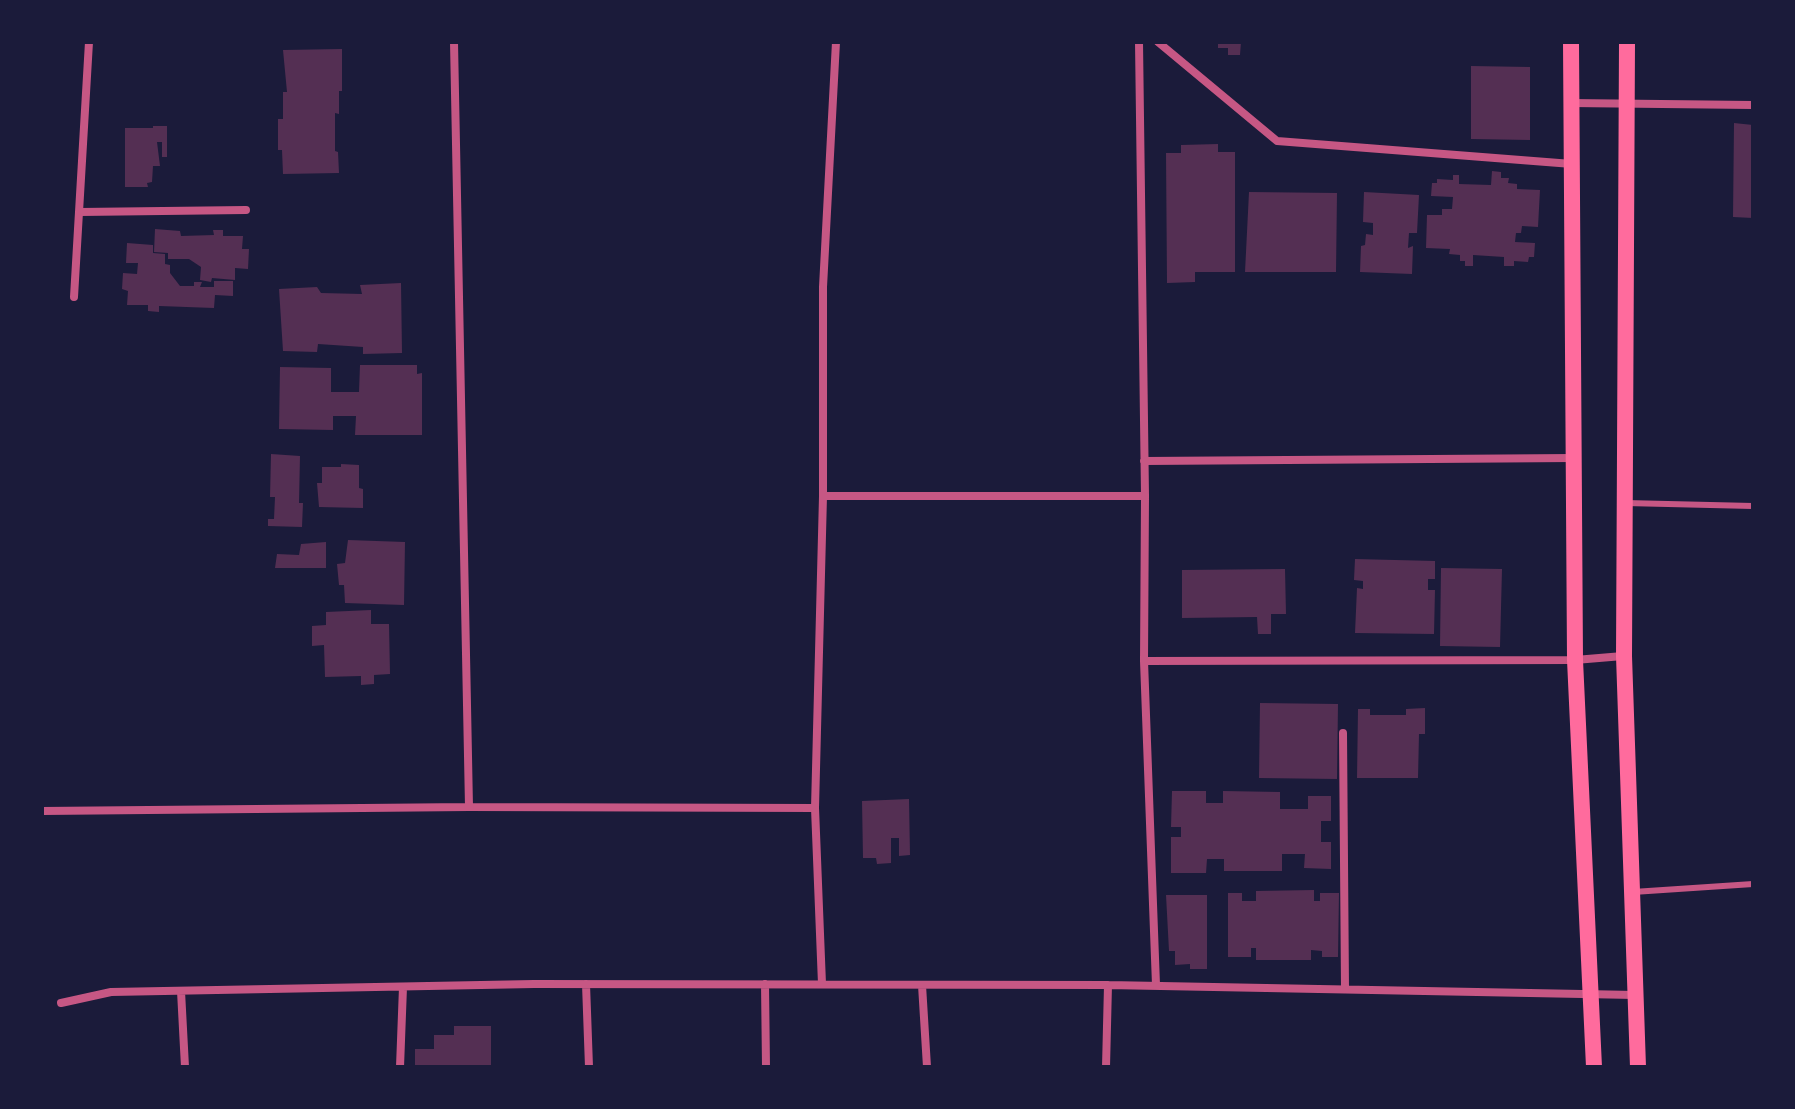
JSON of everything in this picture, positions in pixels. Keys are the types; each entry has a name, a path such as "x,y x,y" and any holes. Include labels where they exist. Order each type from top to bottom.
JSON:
{"main road":[{"path":"1571,42 1575,660 1594,1067"},
{"path":"1627,42 1624,656 1638,1067"}],"street":[{"path":"74,297 89,42"},
{"path":"454,42 469,807"},
{"path":"822,984 815,808 823,496 823,287 836,42"},
{"path":"1139,42 1144,661 1156,985"},
{"path":"1158,42 1277,141 1572,164"},
{"path":"1570,103 1753,105"},
{"path":"80,212 246,210"},
{"path":"1144,461 1573,458"},
{"path":"823,496 1145,496"},
{"path":"1144,661 1575,660 1624,656"},
{"path":"1343,733 1345,989"},
{"path":"42,811 815,808"},
{"path":"61,1003 111,992 586,984 1156,985 1636,995"},
{"path":"586,984 589,1067"},
{"path":"765,984 766,1067"},
{"path":"922,985 927,1067"},
{"path":"1106,1067 1108,985"},
{"path":"400,1067 403,987"},
{"path":"181,991 185,1067"}],"lane":[{"path":"1625,503 1753,506"},
{"path":"1633,892 1753,884"}],"building":[{"path":"1218,42 1241,42 1240,55 1228,55 1228,48 1218,48"},
{"path":"342,49 342,91 339,91 339,114 335,113 335,151 338,152 339,173 283,174 282,150 278,150 278,119 283,119 283,92 287,92 283,50"},
{"path":"1471,66 1530,67 1530,140 1471,139"},
{"path":"1734,123 1753,125 1753,218 1733,217"},
{"path":"167,126 167,157 162,157 162,142 157,142 160,166 153,166 152,182 147,183 148,187 125,187 125,128"},
{"path":"1218,144 1218,152 1235,152 1235,272 1195,272 1195,282 1167,283 1166,153 1181,153 1181,145"},
{"path":"1492,171 1501,172 1501,178 1509,178 1508,183 1517,184 1517,189 1540,190 1538,227 1522,226 1521,233 1516,233 1515,242 1535,243 1534,257 1529,257 1528,262 1514,261 1514,266 1504,266 1504,257 1473,255 1473,266 1465,266 1465,261 1460,261 1460,255 1449,254 1450,249 1426,248 1427,215 1442,215 1442,209 1452,209 1453,197 1431,196 1432,183 1437,183 1437,179 1453,180 1453,175 1459,175 1459,184 1491,185"},
{"path":"1249,192 1337,193 1336,272 1245,272"},
{"path":"1364,192 1419,195 1417,233 1409,233 1408,248 1413,246 1412,274 1360,272 1361,246 1365,245 1366,234 1373,235 1373,223 1363,222"},
{"path":"155,229 180,231 181,236 214,235 213,230 223,230 223,236 243,236 242,249 249,249 248,269 235,268 235,280 200,280 201,267 189,259 168,259 168,253 154,252"},
{"path":"127,243 153,245 153,253 165,254 165,264 170,265 170,273 180,286 194,286 194,282 202,282 200,287 214,287 214,281 233,281 233,296 215,295 214,308 159,306 159,312 148,311 148,305 127,305 128,291 122,289 123,273 137,274 138,263 126,263"},
{"path":"401,283 402,353 363,354 363,347 318,344 317,352 283,351 279,289 317,287 321,293 362,294 360,285"},
{"path":"360,365 417,365 417,374 422,373 422,435 355,435 356,416 333,416 333,430 279,429 280,367 331,368 331,392 359,392"},
{"path":"271,454 300,456 302,527 268,526 268,519 274,519 275,497 270,497"},
{"path":"341,464 359,465 363,508 319,507 317,483 322,483 322,467 341,467"},
{"path":"348,540 405,542 404,605 345,603 344,585 339,585 337,564 345,563"},
{"path":"326,542 326,568 275,568 277,554 299,555 301,544"},
{"path":"1355,559 1435,561 1435,579 1428,579 1428,590 1435,590 1434,634 1355,633 1357,588 1363,589 1363,581 1354,580"},
{"path":"1441,568 1502,569 1500,647 1440,646"},
{"path":"1285,569 1286,614 1271,614 1271,634 1258,634 1257,617 1182,618 1182,570"},
{"path":"371,610 371,624 389,624 390,674 374,675 374,684 361,685 361,676 325,677 324,645 312,646 312,626 326,625 326,612"},
{"path":"1260,703 1338,704 1337,779 1259,778"},
{"path":"1425,708 1425,734 1419,734 1418,778 1357,778 1358,709 1370,709 1370,715 1406,715 1406,709"},
{"path":"1172,791 1206,791 1206,803 1223,803 1223,791 1280,792 1280,809 1308,809 1308,796 1331,796 1331,821 1321,821 1321,842 1331,842 1331,869 1304,868 1305,854 1282,854 1282,871 1224,871 1224,859 1207,859 1206,873 1171,873 1171,837 1181,837 1181,827 1171,827"},
{"path":"909,799 910,855 899,856 899,838 891,838 891,863 877,864 876,858 863,858 862,801"},
{"path":"1314,890 1314,901 1320,901 1320,893 1339,893 1338,957 1322,957 1322,951 1311,950 1311,960 1256,960 1256,948 1251,948 1251,957 1228,957 1228,893 1242,893 1242,901 1256,901 1256,891"},
{"path":"1166,895 1207,895 1207,969 1190,969 1190,964 1175,965 1175,951 1169,951"},
{"path":"454,1026 491,1026 491,1067 415,1067 415,1049 434,1049 434,1035 454,1035"}]}
